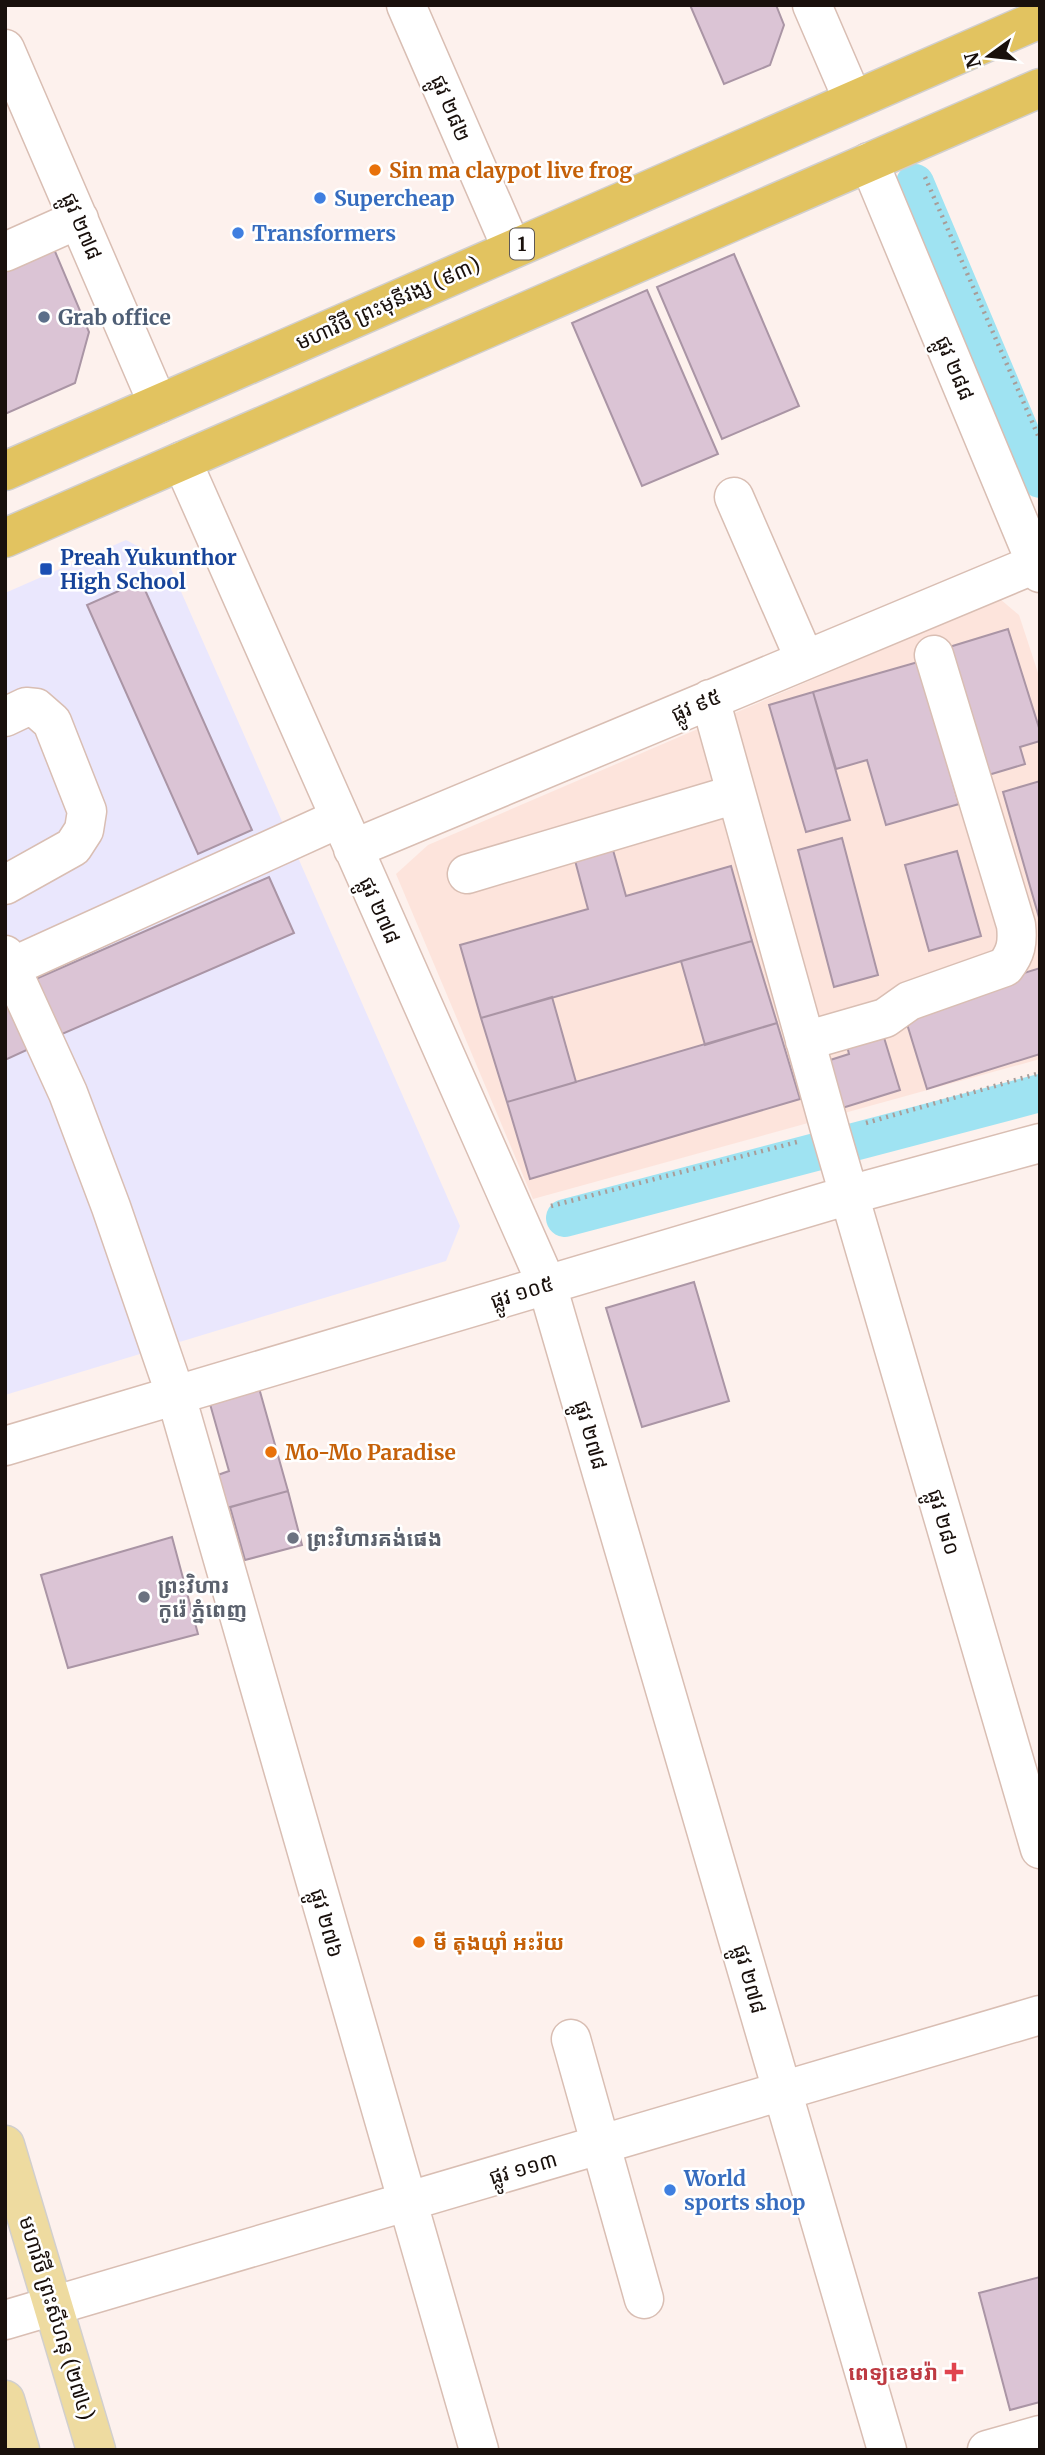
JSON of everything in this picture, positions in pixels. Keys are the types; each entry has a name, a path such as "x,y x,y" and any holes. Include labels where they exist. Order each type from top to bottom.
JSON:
{"highway":[{"name":"មហាវិថី ព្រះមុនីវង្ស (៩៣)","path":"5,471 1040,19"},
{"path":"5,538 1040,88"}],"main road":[{"name":"មហាវិថី ព្រះសីហនុ (២៧៤)","path":"5,2146 96,2450"},
{"path":"5,2400 20,2450"}],"street":[{"name":"ផ្លូវ ២៨២","path":"406,5 512,249"},
{"path":"812,5 853,100"},
{"name":"ផ្លូវ ២៧៨","path":"5,49 158,404"},
{"name":"ផ្លូវ ២៨៨","path":"869,162 1039,566"},
{"path":"5,252 79,219"},
{"name":"ផ្លូវ ២៧៨","path":"182,461 547,1285 887,2450"},
{"path":"734,497 805,660"},
{"name":"ផ្លូវ ៩៥","path":"7,964 710,699 1039,566"},
{"path":"805,1041 885,1018 909,1002 1005,967 1013,956 1018,941 1016,926 934,654"},
{"name":"ផ្លូវ ២៨០","path":"710,699 840,1163 1040,1849"},
{"path":"5,717 26,708 36,708 52,722 87,811 84,830 73,846 5,885"},
{"path":"467,874 736,794"},
{"name":"ផ្លូវ ២៧៦","path":"7,964 68,1093 111,1207 176,1396 479,2450"},
{"name":"ផ្លូវ ១០៥","path":"5,1446 547,1285 840,1163 1040,1143"},
{"name":"ផ្លូវ ១១៣","path":"5,2320 1040,2015"},
{"path":"571,2039 644,2299"},
{"path":"987,2450 1040,2435"}],"path":[{"path":"911,144 1040,440"},
{"path":"516,1215 840,1163 1040,1073"}],"shaded area":[{"path":"126,540 168,562 460,1226 446,1261 5,1395 5,593"},
{"path":"1000,599 1019,615 1040,679 1040,1059 533,1199 396,874 428,845"}],"building":[{"path":"690,5 776,5 784,25 770,65 724,84"},
{"path":"51,242 89,332 75,383 5,414 5,263"},
{"path":"734,254 799,406 722,439 657,287"},
{"path":"647,290 718,454 642,486 572,323"},
{"path":"141,581 252,830 198,854 87,605"},
{"path":"1008,629 1040,731 1040,741 1020,747 1025,764 985,776 946,648"},
{"path":"918,662 959,804 886,825 867,760 836,769 813,692"},
{"path":"813,692 850,820 806,832 769,705"},
{"path":"1040,781 1040,921 1003,792"},
{"path":"842,838 878,975 834,987 798,850"},
{"path":"611,843 626,896 731,866 752,941 481,1018 460,945 588,909 573,853"},
{"path":"957,851 981,936 929,951 905,865"},
{"path":"269,877 294,933 46,1041 22,985"},
{"path":"752,941 777,1023 705,1045 681,961"},
{"path":"1040,968 1040,1054 927,1089 903,1011"},
{"path":"5,993 31,1048 5,1060"},
{"path":"552,997 576,1082 507,1102 481,1018"},
{"path":"777,1023 800,1099 530,1179 507,1102"},
{"path":"882,1031 900,1090 839,1109 824,1062 849,1054 846,1042"},
{"path":"694,1282 729,1401 642,1427 606,1308"},
{"path":"259,1388 288,1491 224,1509 215,1476 229,1471 210,1404"},
{"path":"288,1491 302,1545 245,1560 230,1507"},
{"path":"172,1537 198,1634 68,1668 41,1575"},
{"path":"1040,2277 1040,2402 1010,2410 979,2293"}],"waterway":[{"path":"915,183 1040,479"},
{"path":"565,1218 1040,1093"}],"place":[{"name":"Sin ma claypot live frog","path":"375,170"},
{"name":"Supercheap","path":"320,198"},
{"name":"Transformers","path":"238,233"},
{"name":"Grab office","path":"44,317"},
{"name":"Preah Yukunthor High School","path":"46,569"},
{"name":"Mo-Mo Paradise","path":"271,1452"},
{"name":"ព្រះវិហារគង់ផេង","path":"293,1538"},
{"name":"ព្រះវិហារ កូរ៉េ ភ្នំពេញ","path":"144,1597"},
{"name":"មី តុងយ៉ាំ អះរ៉យ","path":"419,1942"},
{"name":"World sports shop","path":"670,2190"},
{"name":"ពេទ្យខេមរ៉ា","path":"954,2372"}]}
